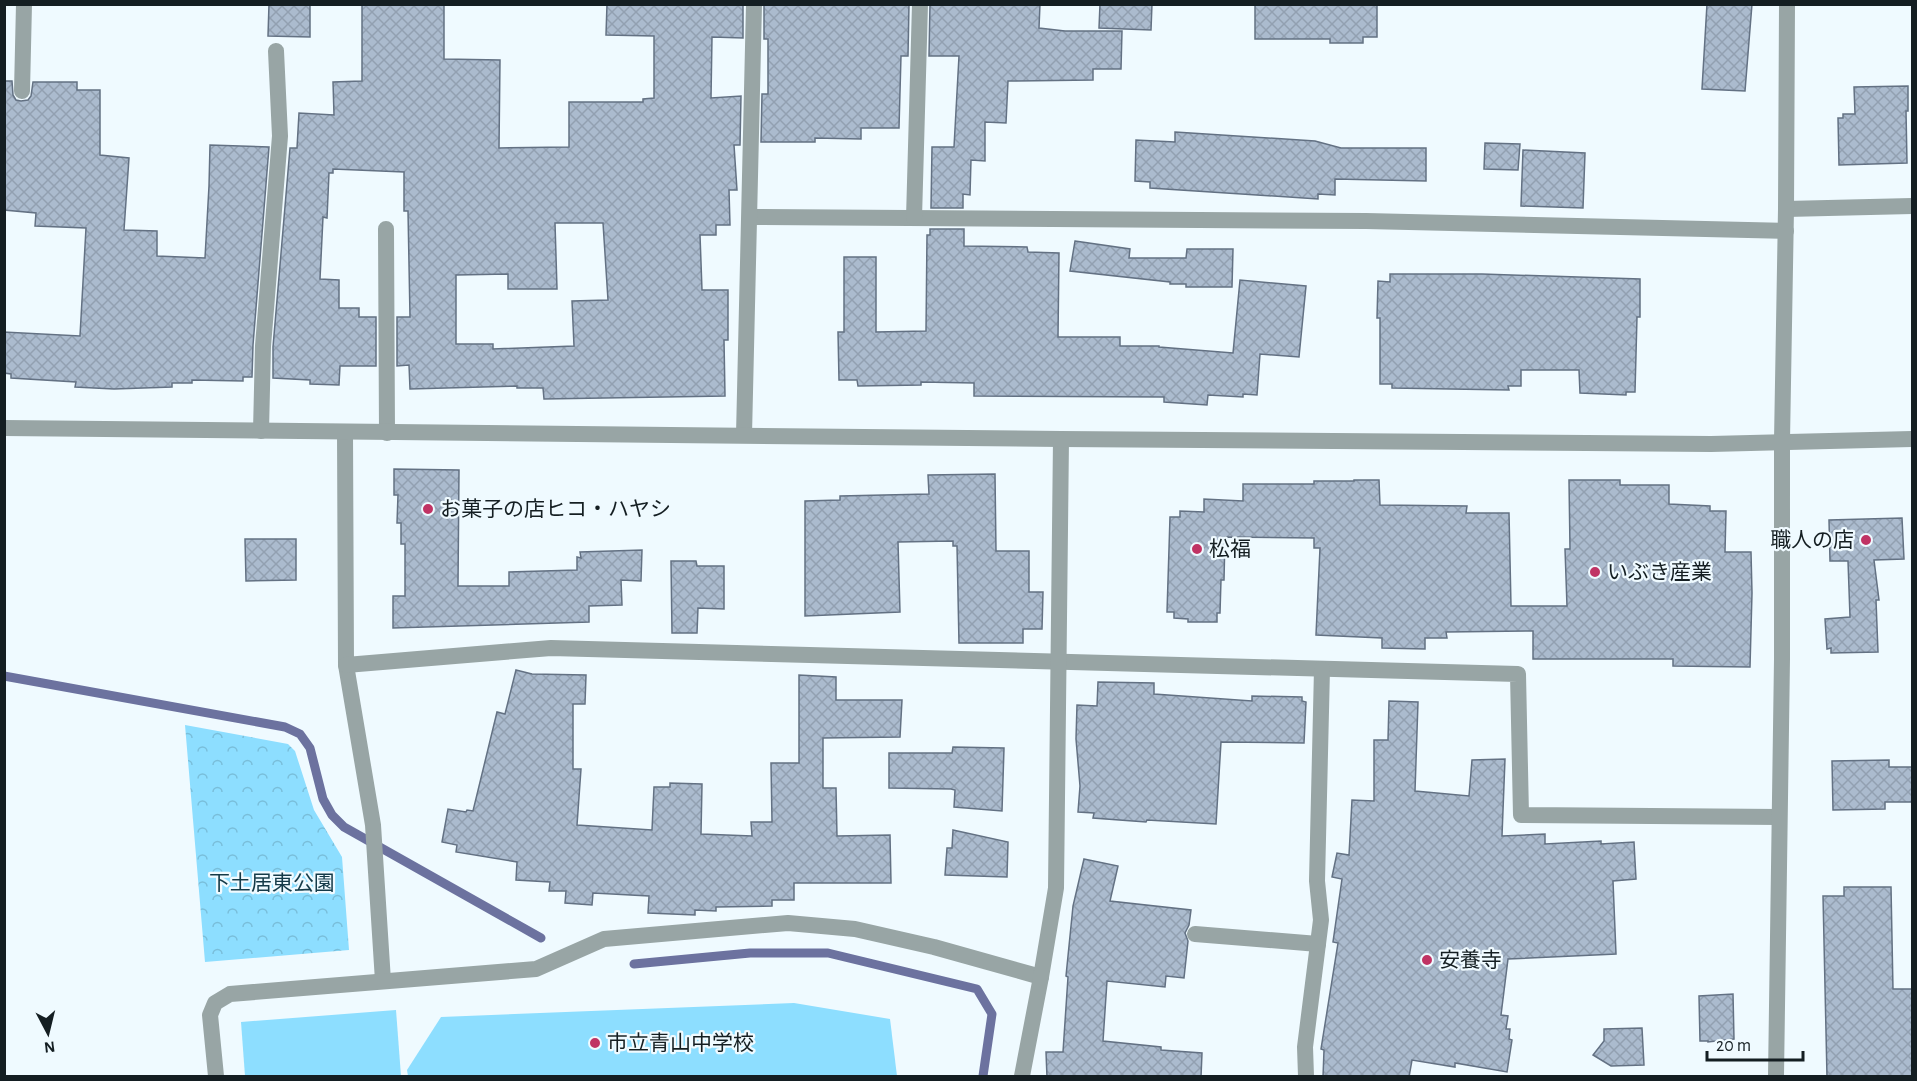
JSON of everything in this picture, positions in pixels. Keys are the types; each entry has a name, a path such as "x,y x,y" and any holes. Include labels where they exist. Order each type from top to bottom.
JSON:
{"street":[{"path":"22,92 24,4"},
{"path":"744,435 754,4"},
{"path":"914,218 920,4"},
{"path":"1776,1077 1787,4"},
{"path":"261,431 263,346 280,136 276,51"},
{"path":"1786,209 1912,206"},
{"path":"750,217 1366,221 1786,231"},
{"path":"386,229 387,433"},
{"path":"4,428 1711,444 1912,439"},
{"path":"345,432 346,665 373,825 383,981"},
{"path":"1022,1077 1056,888 1061,439"},
{"path":"346,665 551,648 1518,674 1521,815 1779,817"},
{"path":"1306,1077 1305,1047 1321,920 1317,881 1322,669"},
{"path":"216,1077 210,1016 215,1003 230,994 536,969 604,939 788,923 855,929 934,947 1041,977"},
{"path":"1195,934 1318,944"}],"green space":[{"name":"下土居東公園","path":"185,725 288,744 295,751 314,810 342,857 349,950 205,962"},
{"path":"794,1003 890,1019 897,1076 408,1076 407,1070 441,1017"},
{"path":"396,1010 401,1076 245,1076 241,1022"}],"building":[{"path":"269,4 310,4 310,37 268,36"},
{"path":"362,4 444,4 444,59 500,60 499,148 569,147 569,102 643,102 643,99 654,98 654,36 606,35 607,4 743,4 743,38 712,37 711,98 741,96 740,145 734,145 737,190 729,190 730,225 716,225 716,235 700,235 702,290 728,290 728,340 724,340 725,396 544,399 543,388 517,388 517,386 410,389 409,365 397,366 397,317 410,317 408,211 404,211 404,172 333,169 333,173 329,173 327,218 323,217 320,279 339,280 339,308 359,308 359,317 376,317 376,366 340,366 339,385 310,384 310,380 273,378 273,347 290,148 297,148 299,113 334,115 333,82 362,81","holes":["555,223 603,223 608,300 572,301 574,346 493,349 493,344 456,344 456,275 508,274 508,289 557,289"]},
{"path":"764,4 909,4 908,56 901,56 899,128 861,128 861,139 815,138 815,142 761,142 762,94 768,94 768,39 764,39"},
{"path":"930,4 1040,4 1039,28 1065,31 1122,31 1121,69 1093,69 1093,80 1008,81 1006,123 985,122 985,161 971,160 970,195 963,194 963,208 931,208 932,147 954,147 959,56 929,56"},
{"path":"1100,4 1152,4 1151,30 1099,28"},
{"path":"1255,4 1377,4 1377,37 1363,37 1363,43 1330,43 1330,39 1255,39"},
{"path":"1707,4 1752,4 1745,91 1702,89"},
{"path":"4,81 12,81 13,95 16,100 21,101 28,100 31,96 33,82 77,82 77,90 100,90 100,155 129,158 124,230 157,231 157,256 205,258 210,145 269,147 252,377 243,377 243,381 192,380 192,383 172,383 172,387 114,389 75,387 76,382 11,378 11,374 4,373 4,332 80,336 86,228 35,226 36,213 4,210"},
{"path":"1908,86 1907,163 1839,165 1838,118 1843,118 1843,114 1855,114 1854,87"},
{"path":"1175,132 1315,141 1341,148 1426,148 1426,181 1335,179 1335,195 1318,194 1318,199 1150,188 1150,182 1135,181 1136,140 1175,142"},
{"path":"1485,143 1520,144 1518,170 1484,169"},
{"path":"1523,150 1585,153 1583,208 1521,206"},
{"path":"930,229 964,229 964,246 1027,247 1028,252 1059,253 1058,337 1120,337 1120,346 1159,346 1233,353 1240,280 1306,286 1299,357 1260,354 1257,395 1243,394 1243,397 1208,395 1207,405 1164,402 1164,397 974,396 974,383 921,382 921,385 858,386 857,380 839,380 838,332 844,332 844,257 876,257 876,332 926,331 927,235 930,235"},
{"path":"1075,241 1130,249 1129,258 1186,258 1187,249 1233,249 1232,287 1186,287 1186,284 1070,271"},
{"path":"1390,274 1482,274 1640,279 1635,392 1626,392 1626,395 1580,393 1579,370 1521,370 1521,386 1508,386 1509,390 1392,388 1392,384 1380,384 1378,281 1390,282"},
{"path":"394,469 459,470 458,586 509,586 509,572 577,570 577,557 581,558 580,552 642,550 641,581 621,580 622,605 589,606 589,622 393,628 393,596 405,596 405,544 401,544 401,523 397,523 398,495 394,495"},
{"path":"995,474 996,551 1029,551 1029,592 1043,592 1042,629 1023,629 1023,643 959,643 957,546 953,546 953,541 898,542 900,612 805,616 805,501 840,500 840,496 929,494 928,475"},
{"path":"1379,480 1380,505 1467,506 1466,513 1509,513 1511,606 1567,606 1565,549 1570,549 1569,480 1620,480 1620,485 1669,485 1669,504 1710,506 1710,511 1726,511 1725,552 1751,552 1750,667 1673,666 1673,659 1533,659 1533,631 1446,632 1447,638 1425,638 1425,649 1382,648 1382,638 1316,635 1320,548 1314,548 1314,538 1225,537 1224,580 1221,580 1220,613 1217,613 1217,622 1188,622 1188,619 1174,618 1174,612 1167,612 1170,517 1180,517 1180,511 1204,512 1204,499 1243,501 1243,484 1314,484 1314,481"},
{"path":"1902,518 1904,559 1874,560 1879,600 1876,600 1878,652 1831,653 1831,648 1827,649 1825,619 1850,617 1848,561 1830,561 1829,520"},
{"path":"245,539 296,539 296,580 246,581"},
{"path":"671,561 696,561 697,566 724,566 724,609 698,608 697,633 672,633"},
{"path":"516,670 532,674 586,675 585,704 573,704 573,769 581,769 577,825 652,830 654,787 670,787 670,783 702,784 701,834 752,836 751,822 772,822 771,763 799,763 799,675 836,677 836,700 902,700 900,737 823,738 823,788 836,788 837,836 890,835 891,883 794,883 794,900 772,900 772,906 716,907 716,911 695,910 695,915 648,913 649,896 593,893 592,905 565,903 566,891 549,891 550,882 516,880 517,862 456,852 457,845 442,842 448,809 473,811 497,712 505,714"},
{"path":"1098,682 1154,683 1154,694 1252,701 1252,696 1302,697 1302,701 1306,702 1304,743 1221,742 1216,824 1093,818 1094,813 1078,812 1080,786 1076,739 1077,705 1097,706"},
{"path":"1389,701 1418,702 1415,791 1469,796 1472,760 1505,759 1502,836 1545,834 1545,844 1634,842 1636,879 1613,881 1616,954 1508,959 1501,1015 1508,1016 1506,1029 1510,1029 1509,1039 1512,1040 1507,1072 1455,1063 1455,1067 1412,1060 1409,1077 1323,1077 1324,1050 1321,1049 1338,943 1333,942 1342,879 1332,877 1337,853 1349,855 1352,800 1374,801 1374,740 1388,740"},
{"path":"953,747 1004,748 1002,811 954,807 955,790 951,789 889,788 889,753 952,753"},
{"path":"1889,760 1889,767 1912,767 1912,802 1885,802 1885,809 1833,810 1832,761"},
{"path":"953,830 1008,842 1007,877 945,875 947,848 952,848"},
{"path":"1084,859 1118,866 1110,901 1191,910 1189,925 1185,933 1188,941 1184,978 1166,976 1165,987 1107,981 1103,1041 1161,1047 1161,1050 1202,1053 1201,1077 1047,1077 1046,1052 1063,1052 1068,977 1066,976 1073,906"},
{"path":"1844,887 1891,887 1893,989 1912,989 1912,1077 1827,1077 1823,896 1844,896"},
{"path":"1733,994 1734,1039 1700,1041 1699,996"},
{"path":"1642,1028 1644,1065 1611,1066 1593,1055 1604,1041 1604,1029"}],"waterway":[{"path":"4,676 285,727 300,734 310,748 323,799 332,815 344,827 541,938"},
{"path":"634,964 750,953 828,953 977,989 992,1014 983,1076"}],"place":[{"name":"お菓子の店ヒコ・ハヤシ","path":"428,509"},
{"name":"職人の店","path":"1866,540"},
{"name":"松福","path":"1197,549"},
{"name":"いぶき産業","path":"1595,572"},
{"name":"安養寺","path":"1427,960"},
{"name":"市立青山中学校","path":"595,1043"}]}
